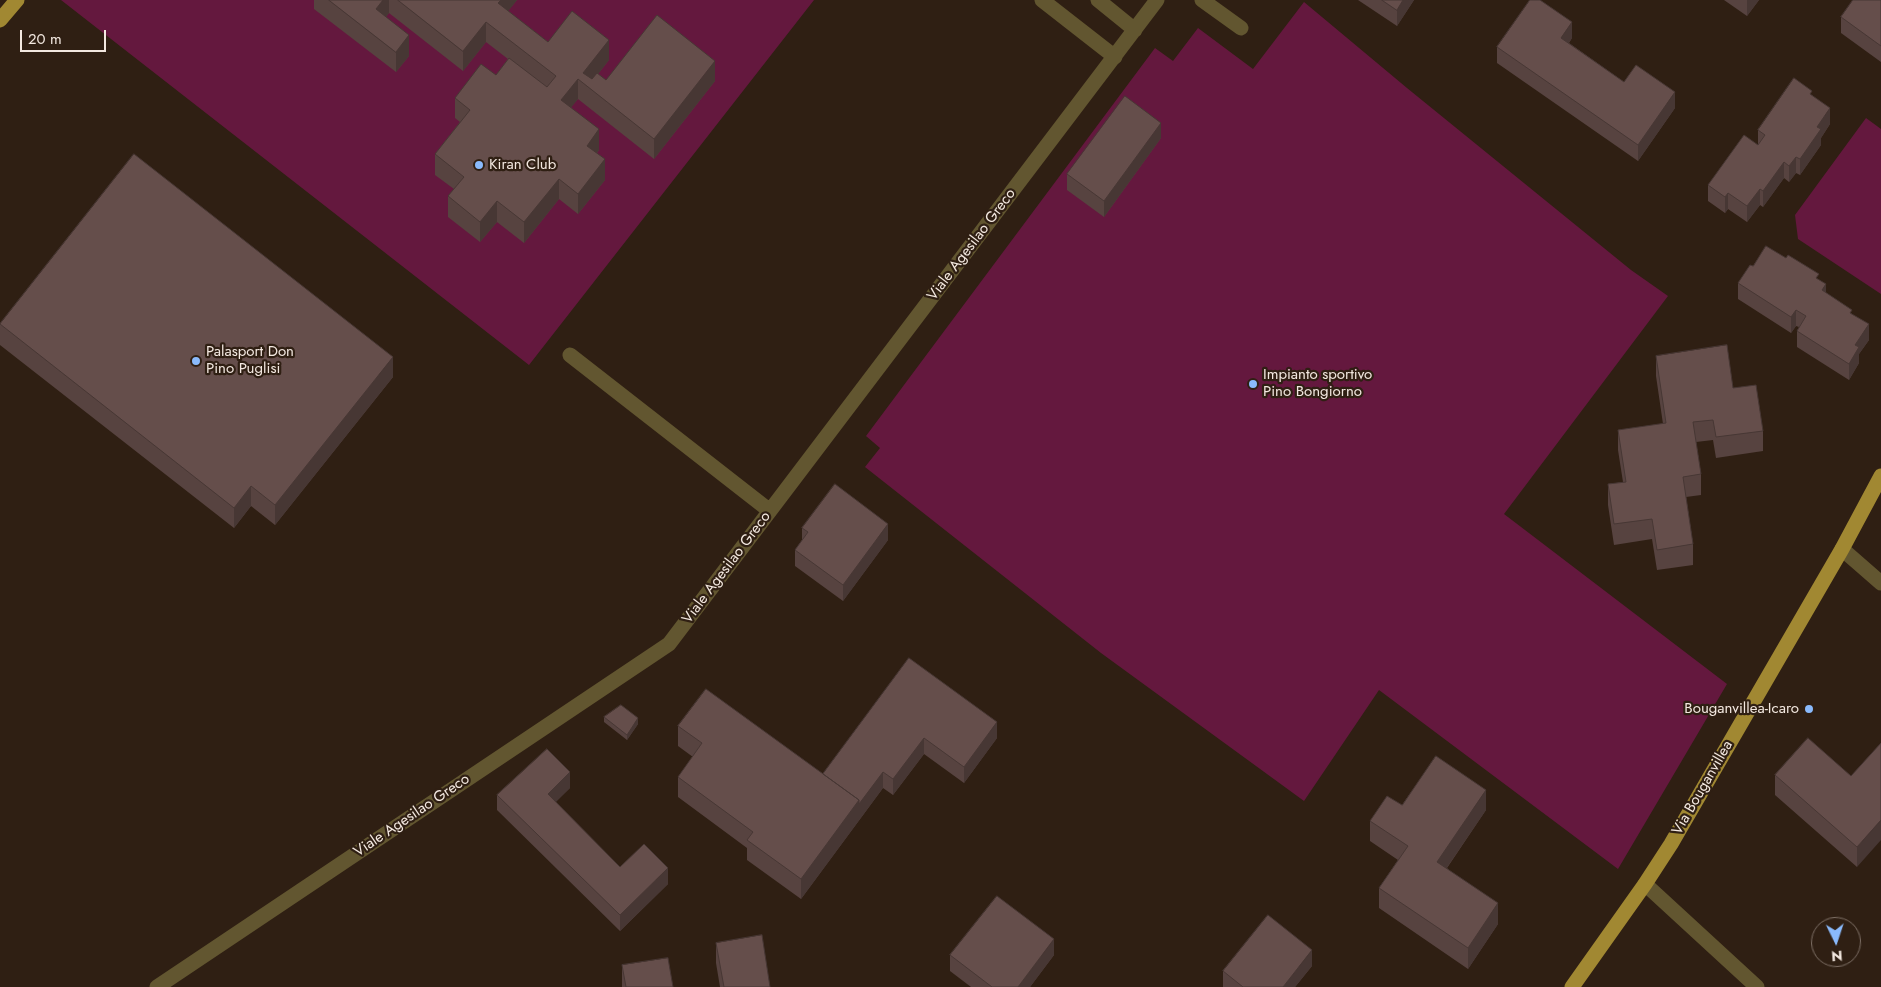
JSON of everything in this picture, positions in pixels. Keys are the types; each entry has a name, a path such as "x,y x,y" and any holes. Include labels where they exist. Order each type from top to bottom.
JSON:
{"main road":[{"path":"0,20 16,0"},
{"name":"Via Bouganvillea","path":"1572,987 1671,844 1842,548 1881,476"}],"street":[{"path":"1042,0 1115,57"},
{"path":"1098,0 1135,30"},
{"name":"Viale Agesilao Greco","path":"157,987 669,644 1115,57 1156,0"},
{"path":"1202,0 1241,28"},
{"path":"570,355 770,511"},
{"path":"1842,548 1881,583"},
{"path":"1645,884 1757,987"}],"shaded area":[{"name":"Kiran Club","path":"61,0 814,0 529,365"},
{"name":"Impianto sportivo Pino Bongiorno","path":"1304,2 1631,270 1668,296 1504,514 1727,684 1618,869 1379,690 1304,801 1101,653 865,467 880,448 866,436 1155,48 1173,61 1198,28 1253,69"},
{"path":"1866,118 1881,129 1881,294 1798,239 1795,215"}],"building":[{"path":"329,0 383,0 376,9 409,35 396,52"},
{"path":"398,0 501,0 498,3 548,42 572,11 609,40 583,73 592,79 597,73 606,80 657,15 715,61 654,139 578,79 561,100 599,129 587,146 605,159 578,194 559,179 524,222 497,201 480,222 448,196 464,177 435,154 470,110 455,98 481,64 496,75 509,58 547,87 556,76 486,22 463,51"},
{"path":"1382,0 1403,0 1397,10"},
{"path":"1530,0 1540,0 1572,22 1561,38 1624,82 1636,65 1675,92 1638,145 1497,47"},
{"path":"1853,0 1881,0 1881,46 1841,17"},
{"path":"1794,78 1812,91 1810,94 1830,108 1817,127 1821,129 1800,159 1796,157 1789,166 1784,162 1763,191 1760,189 1747,206 1728,193 1725,197 1708,185 1744,135 1758,145 1765,135 1758,130"},
{"path":"1125,96 1161,123 1104,201 1067,174"},
{"name":"Palasport Don Pino Puglisi","path":"134,154 393,357 275,505 251,486 234,508 0,324"},
{"path":"1766,246 1786,258 1788,255 1819,274 1816,278 1826,284 1822,290 1852,310 1850,313 1869,324 1855,345 1859,347 1849,364 1797,331 1806,316 1796,310 1791,317 1738,283 1750,265 1753,266"},
{"path":"1727,345 1733,388 1756,385 1763,431 1716,437 1713,420 1693,422 1701,474 1683,477 1693,544 1657,550 1652,519 1614,524 1608,484 1626,482 1618,430 1666,423 1656,356"},
{"path":"835,484 888,524 843,585 795,550 808,532 802,528"},
{"path":"909,658 997,722 964,767 924,738 893,779 883,772 859,804 859,800 823,774"},
{"path":"706,689 859,800 801,879 747,840 753,832 678,777 702,743 678,726"},
{"path":"621,705 638,718 627,735 604,717"},
{"path":"1808,738 1851,776 1881,743 1881,820 1857,847 1775,775"},
{"path":"547,749 570,772 548,794 620,867 644,844 668,868 620,915 497,795"},
{"path":"1436,756 1486,790 1437,862 1498,903 1468,948 1379,888 1408,846 1370,821 1387,796 1402,805"},
{"path":"997,896 1054,939 1018,987 992,987 950,955"},
{"path":"1268,915 1312,950 1283,987 1243,987 1223,971"},
{"path":"762,935 770,987 724,987 716,943"},
{"path":"668,958 673,987 626,987 622,965"}],"place":[{"name":"Kiran Club","path":"479,165"},
{"name":"Palasport Don Pino Puglisi","path":"196,361"},
{"name":"Impianto sportivo Pino Bongiorno","path":"1253,384"},
{"name":"Bouganvillea-Icaro","path":"1809,709"}]}
